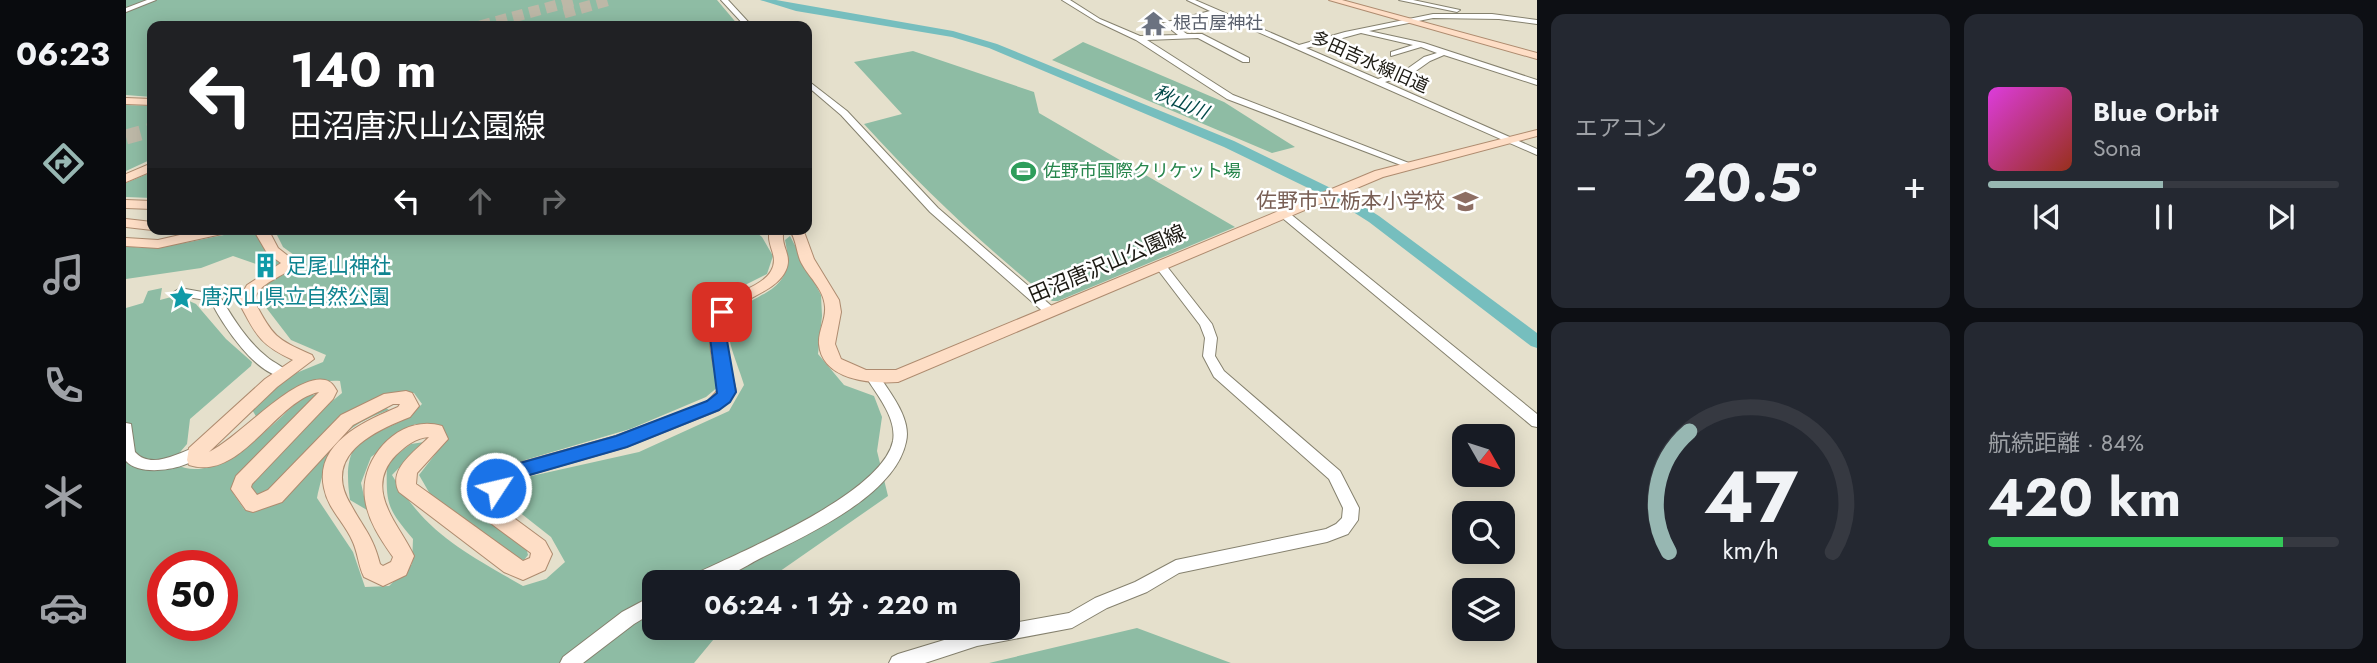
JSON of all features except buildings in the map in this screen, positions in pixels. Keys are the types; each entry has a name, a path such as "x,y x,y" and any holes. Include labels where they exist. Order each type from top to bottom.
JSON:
{"main road":[{"path":"1333,0 1537,56"},
{"name":"田沼唐沢山公園線","path":"801,235 811,267 834,309 828,353 844,368 873,377 898,376 1357,183 1409,165 1537,133"},
{"path":"126,178 147,169"},
{"path":"126,204 147,205"},
{"path":"126,223 147,225"},
{"path":"126,242 158,244 199,235"},
{"path":"265,235 272,250 290,262 286,268 255,286 246,296 246,301 265,336 276,346 306,358 284,373 195,453 196,460 200,462 215,458 309,387 317,384 327,388 327,395 243,481 243,496 253,504 275,496 347,420 390,398 406,397 410,406 404,412 353,437 337,457 333,470 332,488 340,507 364,543 371,570 379,577 389,576 399,568 404,556 391,538 374,504 375,469 382,457 404,438 426,429 436,431 439,439 408,470 406,487 511,566 523,571 530,570 541,559 542,554 538,547 496,516 492,507 496,488 519,470 620,442 713,405 723,398 727,386 717,329 719,320 727,307 760,288 777,272 782,258 774,239 775,235"}],"street":[{"path":"126,10 153,0"},
{"path":"723,0 744,21"},
{"path":"1065,0 1098,20 1139,38 1245,104 1409,165"},
{"name":"多田吉水線旧道","path":"1190,0 1537,152"},
{"path":"1402,0 1537,22"},
{"path":"1185,36 1166,23 1217,12"},
{"path":"1298,48 1406,20 1433,16 1498,17"},
{"path":"1360,31 1421,45 1537,83"},
{"path":"1139,38 1199,36 1246,60"},
{"path":"1394,54 1421,45"},
{"path":"1378,82 1410,71 1427,59 1442,53"},
{"path":"812,86 850,119 934,210 1051,312"},
{"path":"1284,214 1537,422"},
{"path":"898,663 977,638 1072,620 1176,567 1231,557 1247,550 1294,544 1342,529 1350,520 1351,508 1335,475 1219,374 1209,356 1211,338 1206,324 1161,266"},
{"path":"180,292 215,298 234,328 267,366 284,373"},
{"path":"720,570 765,549 861,494 892,462 900,438 895,412 873,377"},
{"path":"126,428 127,453 135,462 144,465 171,463 195,453"},
{"path":"569,663 642,610"}],"green space":[{"path":"126,0 717,0 735,21 147,21 147,97 126,95"},
{"path":"1083,42 1224,102 1295,147 1272,153 1052,60"},
{"name":"佐野市国際クリケット場","path":"913,51 1034,92 1039,113 1235,227 1058,301 1052,301 955,216 864,124 902,114 854,62"},
{"path":"126,105 147,106 147,161 126,171"},
{"path":"147,174 147,198 126,197 126,183"},
{"path":"226,235 257,235 265,250 282,263 265,273 259,265 233,256 201,268 126,279 126,245 167,246"},
{"path":"277,235 760,235 773,256 767,274 727,294 709,317 719,386 706,397 630,429 525,460 493,479 482,505 497,524 526,547 528,555 524,560 510,557 430,494 419,475 447,439 440,428 415,424 371,457 361,483 367,510 350,500 348,474 351,457 357,445 407,417 422,404 414,393 396,393 368,402 272,489 256,497 249,490 278,450 342,393 340,381 327,381 296,391 257,418 251,408 284,378 323,362 326,355 291,340 258,297 267,283 298,266 301,260 283,247"},
{"path":"790,236 821,295 818,354 844,385 874,396 882,417 877,451 888,496 782,570 642,570 642,640 713,640 694,663 126,663 126,308 143,303 148,291 162,288 160,300 175,296 176,300 187,300 196,304 226,339 252,362 251,366 190,419 187,444 175,458 177,465 193,469 210,467 228,459 262,434 304,396 319,394 241,473 233,493 244,509 260,509 273,505 295,487 332,439 382,405 389,410 358,424 347,432 331,452 317,498 353,552 365,587 389,586 412,564 413,539 397,519 388,496 387,462 411,444 424,442 392,475 405,495 419,513 449,540 523,586 546,579 565,562 551,537 509,504 527,477 639,452 729,411 744,385 729,338 734,318 743,307 776,286 784,275 787,261 785,240"},
{"path":"1137,628 1231,663 989,663"}],"waterway":[{"name":"秋山川","path":"765,0 796,8 953,34 993,46 1229,144 1344,200 1374,219 1537,342"}],"tunnel":[{"path":"498,21 576,0"},
{"path":"564,13 610,0"},
{"path":"126,137 147,131"}],"place":[{"name":"根古屋神社","path":"1153,23"},
{"name":"佐野市国際クリケット場","path":"1023,171"},
{"name":"佐野市立栃本小学校","path":"1465,201"},
{"name":"足尾山神社","path":"266,266"},
{"name":"唐沢山県立自然公園","path":"181,297"}],"route":[{"path":"496,488 519,470 620,442 713,405 723,398 727,386 717,329 722,312"}]}
